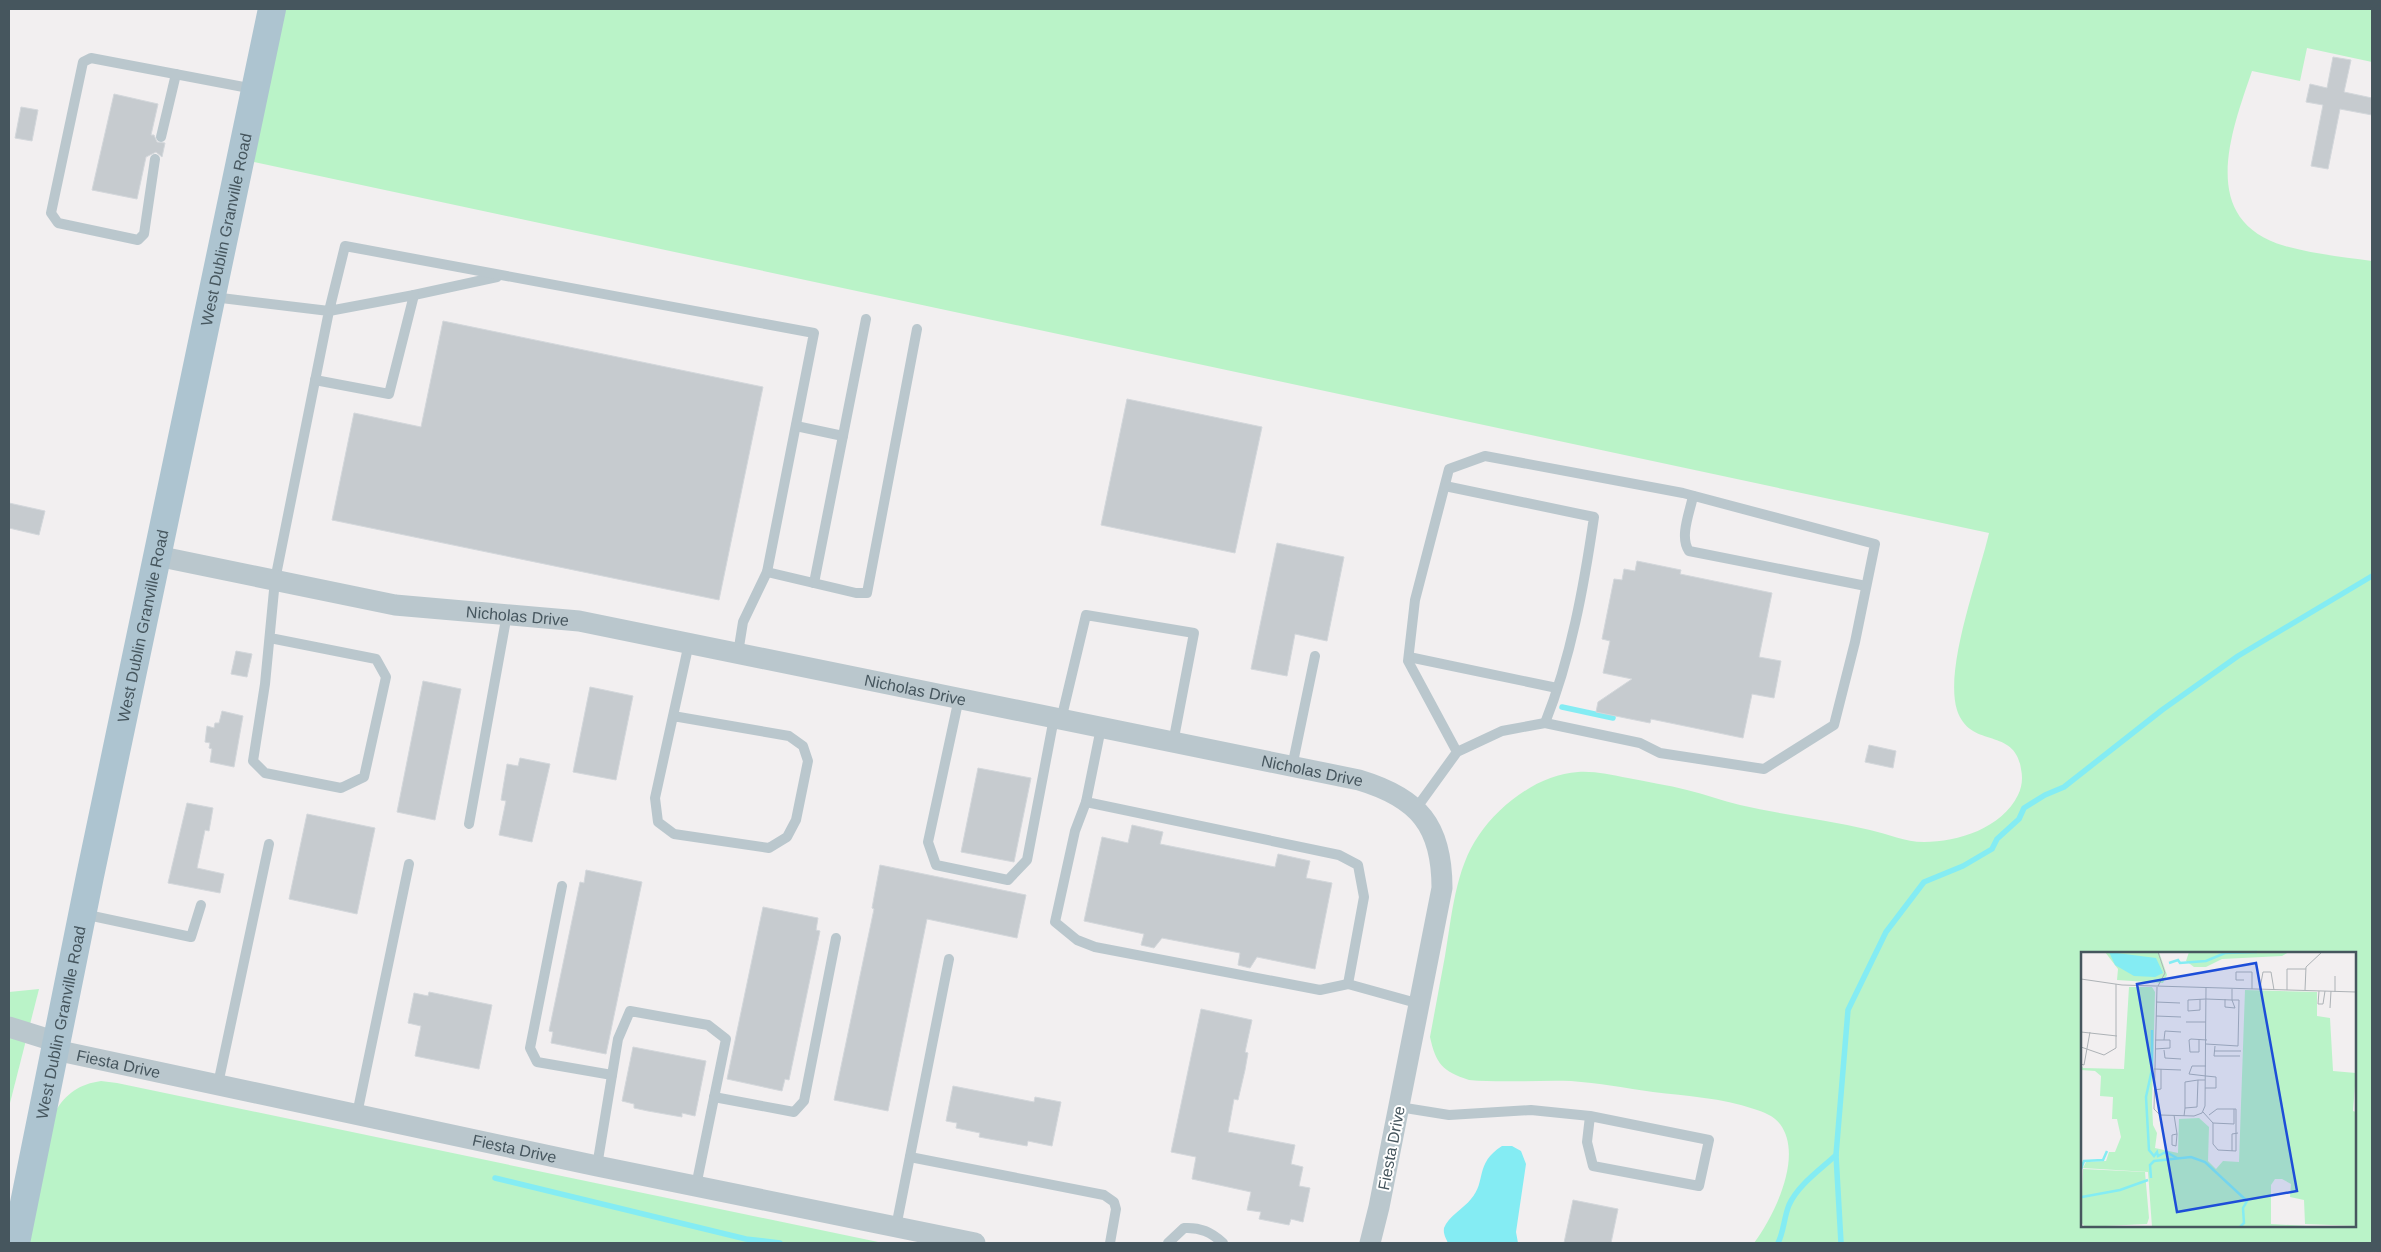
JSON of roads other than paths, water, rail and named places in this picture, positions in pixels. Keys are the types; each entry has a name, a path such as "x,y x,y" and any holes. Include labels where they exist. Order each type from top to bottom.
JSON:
{"main road":[{"name":"West Dublin Granville Road","path":"16,1243 82,914 212,297 270,9"}],"street":[{"name":"Nicholas Drive","path":"157,556 395,605 579,621 1359,780 1383,787 1403,798 1430,827 1438,847 1442,867 1442,888 1410,1053"},
{"name":"Fiesta Drive","path":"9,1027 56,1046 218,1084 597,1166 975,1243"},
{"name":"Fiesta Drive","path":"1370,1243 1410,1053"}],"lane":[{"path":"155,159 144,234 138,240 58,223 51,213 83,62 91,58 255,90"},
{"path":"161,137 176,74"},
{"path":"270,638 376,659 386,677 364,778 341,788 265,773 253,761 270,638 275,580 315,380 345,246 814,333 768,572 743,622 738,653"},
{"path":"212,297 330,311 500,276"},
{"path":"315,380 389,394 414,295"},
{"path":"814,583 866,319"},
{"path":"768,572 856,593 867,592 918,329"},
{"path":"796,426 843,436"},
{"path":"1416,810 1457,752 1502,731 1545,723 1640,743 1660,753 1764,769 1834,724 1855,642 1875,544 1694,496 1485,456 1449,469 1415,600 1408,661 1457,752"},
{"path":"1444,486 1594,517 1587,563 1557,688 1545,723"},
{"path":"1694,496 1685,537 1685,546 1689,551 1866,586"},
{"path":"469,824 508,614"},
{"path":"959,698 928,842 936,865 1008,880 1027,860 1057,719 1086,616 1194,633 1173,743"},
{"path":"674,716 789,736 803,746 808,761 796,820 787,837 769,848 674,834 658,822 655,798 690,644"},
{"path":"1292,767 1315,656"},
{"path":"1408,657 1557,688"},
{"path":"1101,728 1086,802 1075,831 1055,922 1077,940 1095,947 1320,990 1348,984 1420,1004"},
{"path":"1086,802 1339,855 1358,865 1364,897 1348,984"},
{"path":"218,1084 269,844"},
{"path":"357,1114 409,864"},
{"path":"562,886 530,1048 537,1062 612,1075"},
{"path":"82,914 191,937 202,905"},
{"path":"714,1097 794,1112 804,1101 836,938"},
{"path":"896,1227 949,959"},
{"path":"597,1166 618,1039 630,1011 708,1025 726,1039 696,1186"},
{"path":"1399,1107 1450,1115 1531,1110 1590,1116 1709,1140 1699,1186 1593,1166 1587,1142 1590,1116"},
{"path":"910,1157 1104,1195 1114,1202 1116,1208 1110,1243"},
{"path":"1168,1243 1184,1228 1192,1227 1214,1234 1223,1243"}],"water":[{"path":"1502,1146 1512,1146 1521,1151 1526,1164 1516,1232 1518,1243 1448,1243 1444,1232 1446,1224 1471,1199 1479,1186 1484,1166 1488,1159"}],"waterway":[{"path":"1841,1243 1836,1155 1848,1010 1886,932 1924,882 1963,866 1992,849 1997,839 2019,819 2024,808 2045,795 2064,787 2162,710 2238,656 2372,576"},
{"path":"1562,707 1613,718"},
{"path":"1778,1243 1787,1210 1793,1198 1810,1178 1836,1155"},
{"path":"495,1178 746,1239 780,1243"}]}
